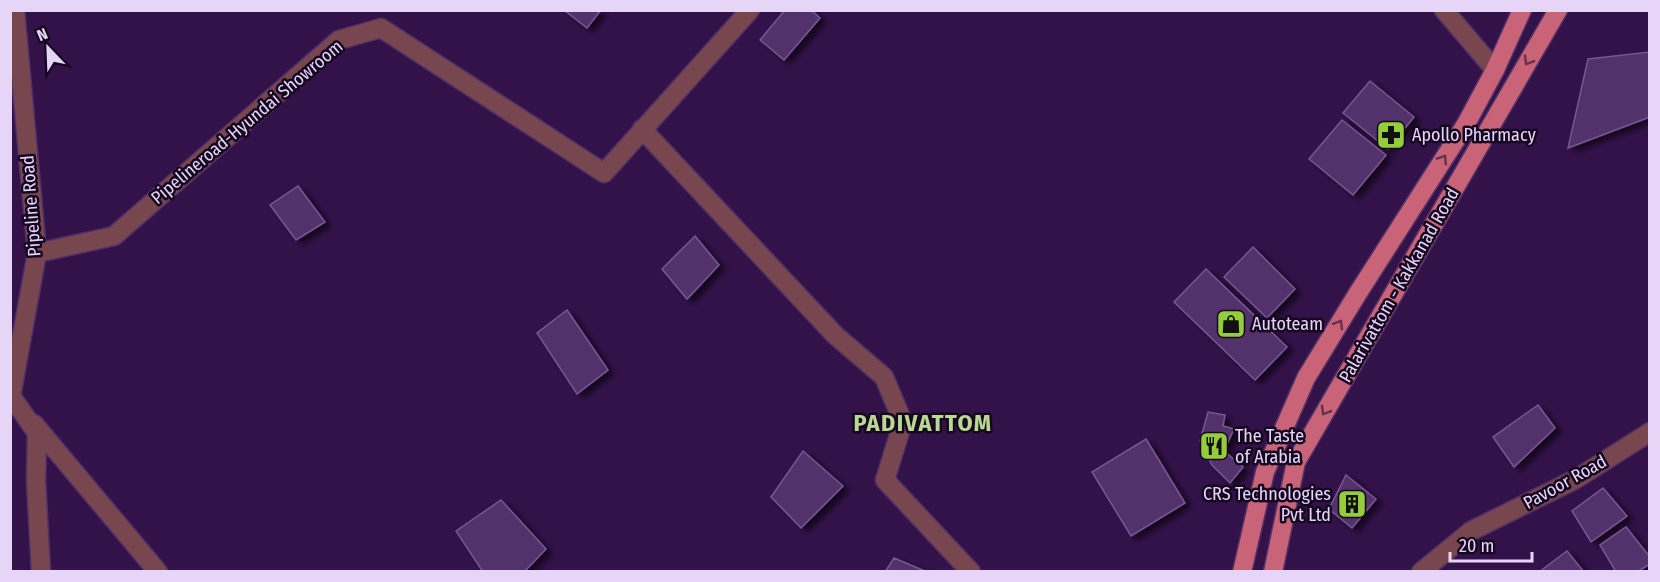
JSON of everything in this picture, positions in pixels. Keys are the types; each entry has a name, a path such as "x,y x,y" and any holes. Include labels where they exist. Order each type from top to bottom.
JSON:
{"main road":[{"name":"Palarivattom - Kakkanad Road","path":"1242,572 1265,472 1306,378 1466,124 1495,70 1522,10"},
{"name":"Palarivattom - Kakkanad Road","path":"1273,572 1296,462 1558,10"}],"street":[{"name":"Pipeline Road","path":"11,396 37,253 15,10"},
{"name":"Pipelineroad-Hyundai Showroom","path":"37,253 114,236 339,40 381,28 604,173 750,10"},
{"path":"1444,10 1495,70"},
{"path":"642,129 835,335 884,377 903,422 885,480 971,572"},
{"path":"11,396 37,434 36,481 41,572"},
{"path":"11,396 158,572"},
{"path":"10,403 37,434"},
{"name":"Pavoor Road","path":"1421,572 1471,531 1576,479 1650,432"}],"building":[{"path":"564,10 601,10 587,28"},
{"path":"785,10 811,10 820,18 784,60 760,40"},
{"path":"1650,52 1650,117 1568,148 1588,59"},
{"path":"1370,81 1414,117 1388,149 1343,113"},
{"path":"1342,120 1386,155 1353,195 1309,159"},
{"path":"298,186 325,222 296,240 270,205"},
{"path":"695,236 719,265 687,299 662,269"},
{"path":"1253,247 1295,289 1267,318 1224,277"},
{"name":"Autoteam","path":"1206,269 1287,347 1255,380 1174,302"},
{"path":"567,310 608,370 577,394 537,333"},
{"path":"1538,405 1555,428 1514,467 1493,437"},
{"name":"The Taste of Arabia","path":"1208,412 1225,415 1223,426 1234,429 1224,451 1243,467 1230,483 1212,465 1200,441"},
{"path":"1146,439 1185,503 1131,536 1092,472"},
{"path":"803,451 843,486 801,528 771,497"},
{"name":"CRS Technologies Pvt Ltd","path":"1346,475 1376,499 1352,528 1329,509"},
{"path":"1603,488 1627,516 1591,542 1572,511"},
{"path":"501,500 546,549 524,572 483,572 456,531"},
{"path":"1626,527 1650,557 1650,564 1637,572 1616,572 1600,545"},
{"path":"1567,551 1584,572 1539,572"},
{"path":"894,558 927,572 885,572"}],"place":[{"name":"Apollo Pharmacy","path":"1391,135"},
{"name":"Autoteam","path":"1231,324"},
{"name":"The Taste of Arabia","path":"1214,446"},
{"name":"CRS Technologies Pvt Ltd","path":"1352,504"}],"district":[{"name":"PADIVATTOM","path":"923,423"}]}
